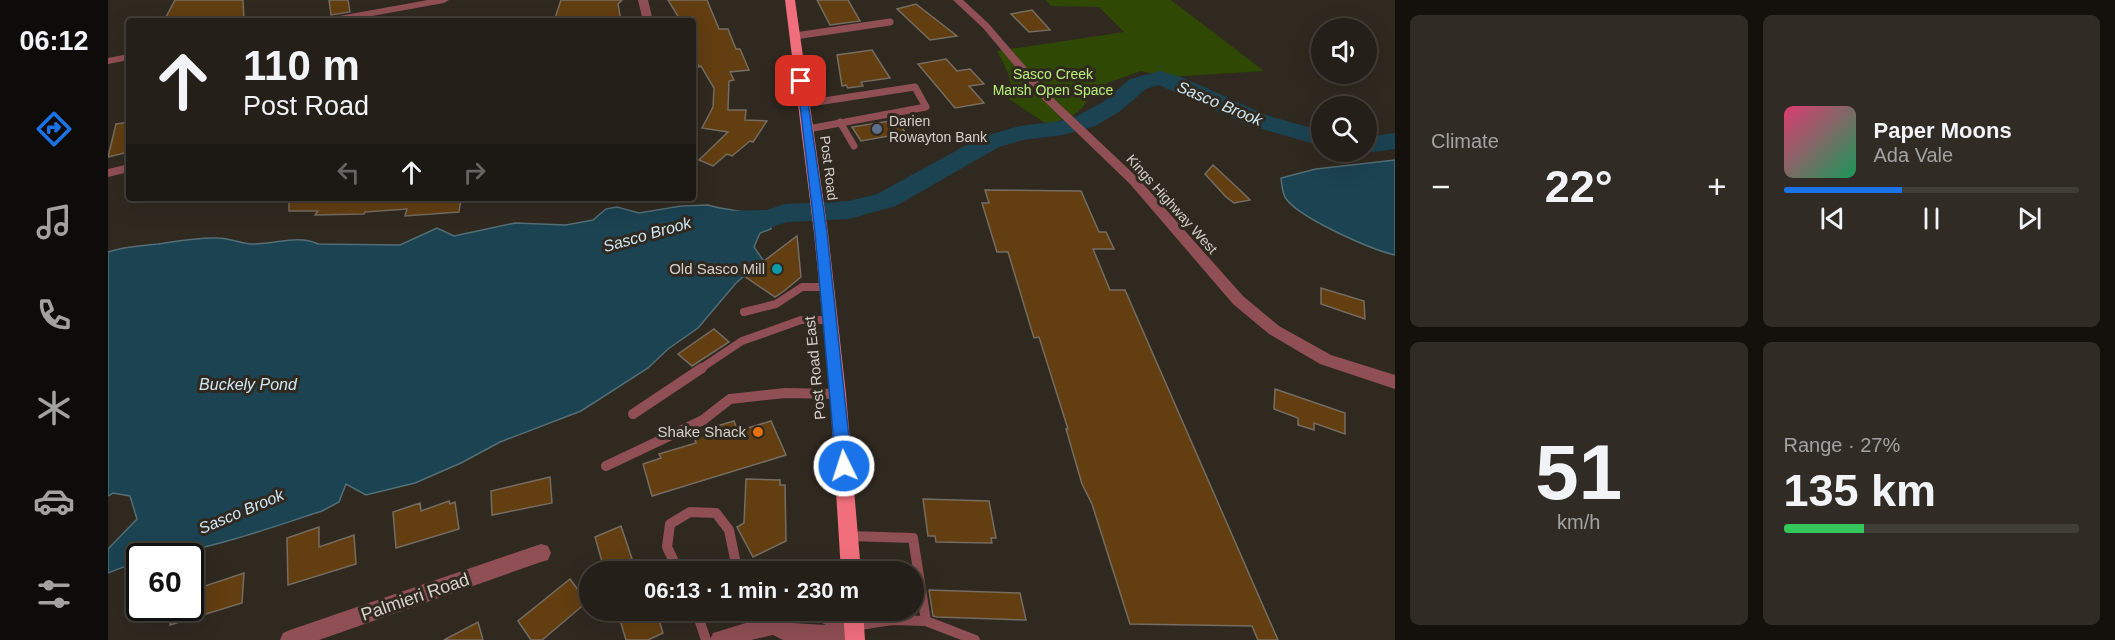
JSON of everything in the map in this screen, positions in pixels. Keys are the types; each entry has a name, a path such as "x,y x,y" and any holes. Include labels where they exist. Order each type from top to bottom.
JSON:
{"main road":[{"name":"Post Road","path":"790,0 821,233"},
{"name":"Post Road East","path":"821,233 838,394 850,561"}],"street":[{"path":"345,18 444,0"},
{"path":"643,0 647,18"},
{"name":"Kings Highway West","path":"958,0 986,26 1047,98 1134,181 1238,300 1274,330 1326,360 1395,382"},
{"path":"108,61 126,58"},
{"path":"108,173 126,169"},
{"name":"Palmieri Road","path":"290,640 541,553"},
{"path":"720,640 774,625 789,612 818,611 854,625"},
{"path":"774,625 782,633 792,636 823,639 839,634 854,625"}],"lane":[{"path":"795,36 890,22"},
{"path":"804,104 915,87 927,107 808,129"},
{"path":"840,122 854,146"},
{"path":"744,312 776,304 802,287 826,286"},
{"path":"633,414 742,341 801,320 830,320"},
{"path":"606,466 703,420 730,399 785,393 838,394"},
{"path":"674,561 667,547 670,524 690,512 698,512 716,513 729,530 735,561"},
{"path":"849,536 913,538 926,621"},
{"path":"854,625 892,620 926,621 975,640"},
{"path":"700,621 706,640"}],"green space":[{"name":"Sasco Creek Marsh Open Space","path":"1046,0 1171,0 1264,71 1168,77 1141,71 1107,83 1092,93 1083,107 1074,115 1048,125 1009,99 1010,81 997,51 1124,32 1099,7 1051,6"}],"water":[{"path":"1395,160 1395,255 1355,240 1307,216 1295,208 1283,193 1281,178 1316,169"},
{"name":"Buckely Pond","path":"708,205 756,214 769,219 771,229 760,233 754,247 763,260 736,283 698,328 668,349 648,368 581,411 500,442 461,463 415,483 366,495 346,484 339,502 322,511 256,533 204,547 204,543 126,543 126,566 108,573 108,549 137,519 130,496 113,493 108,496 108,252 133,246 210,238 250,244 302,240 318,244 400,245 437,228 454,236 515,223 566,225 593,220 606,209 617,207 639,213 681,206"}],"building":[{"path":"175,0 243,0 244,18 166,18"},
{"path":"329,0 348,0 350,12 331,15"},
{"path":"561,0 622,0 618,4 620,18 555,18"},
{"path":"668,0 707,0 719,29 728,29 736,49 740,49 749,70 730,72 734,80 729,81 728,110 746,110 745,120 767,121 753,142 750,141 732,156 727,154 713,166 699,160 728,132 702,128 713,107 714,88 696,60 696,18 679,18"},
{"path":"817,0 848,0 860,21 830,25"},
{"path":"916,4 957,36 930,40 897,9"},
{"path":"1032,10 1050,30 1029,32 1011,14"},
{"path":"872,50 890,78 861,82 863,86 848,88 846,85 842,86 837,55"},
{"path":"946,59 957,71 970,69 984,84 969,86 984,103 955,108 918,64"},
{"path":"896,120 906,133 861,141 852,127"},
{"path":"126,122 126,153 108,157 116,124"},
{"path":"1213,165 1250,200 1234,203 1226,197 1205,174"},
{"path":"985,190 1081,191 1099,232 1106,232 1114,249 1093,249 1110,290 1125,290 1278,640 1258,640 1252,626 1130,624 1092,504 1082,484 1066,429 1068,429 1039,337 1034,338 1008,252 997,252 982,203 989,203"},
{"path":"289,201 461,201 459,212 405,216 407,209 365,212 364,214 315,215 318,211 289,211"},
{"name":"Old Sasco Mill","path":"797,236 801,277 784,291 775,297 744,276"},
{"path":"1321,288 1364,301 1365,319 1321,304"},
{"path":"714,329 729,342 692,366 678,354"},
{"path":"1275,389 1345,413 1345,434 1314,423 1314,430 1298,425 1298,418 1274,409"},
{"path":"734,421 738,431 771,421 786,455 652,496 643,464 661,458 659,454 696,443 693,433"},
{"path":"550,477 552,503 492,515 491,491"},
{"path":"746,479 780,480 780,485 785,485 786,541 753,557 737,527 744,523"},
{"path":"923,499 989,501 996,538 991,538 992,543 936,542 935,536 928,536"},
{"path":"449,501 450,504 455,502 459,529 396,548 393,512 420,503 421,511"},
{"path":"621,526 633,561 602,561 595,537"},
{"path":"319,527 319,547 354,535 356,564 288,585 287,538"},
{"path":"244,573 242,603 204,615 204,586"},
{"path":"570,579 579,591 579,609 542,640 531,640 518,621"},
{"path":"929,590 1020,593 1026,620 933,616"},
{"path":"170,621 183,621 170,625"},
{"path":"620,621 659,621 663,633 648,640 626,640"},
{"path":"478,622 483,640 444,640"}],"waterway":[{"name":"Sasco Brook","path":"726,220 769,219 785,213 849,210 886,200 990,142 1020,133 1063,128 1086,121 1111,107 1138,84 1160,78 1257,120 1311,136"},
{"name":"Sasco Brook","path":"1377,143 1395,141"}],"place":[{"name":"Darien Rowayton Bank","path":"877,129"},
{"name":"Old Sasco Mill","path":"777,269"},
{"name":"Shake Shack","path":"758,432"}],"route":[{"path":"801,81 821,233 844,466"}]}
